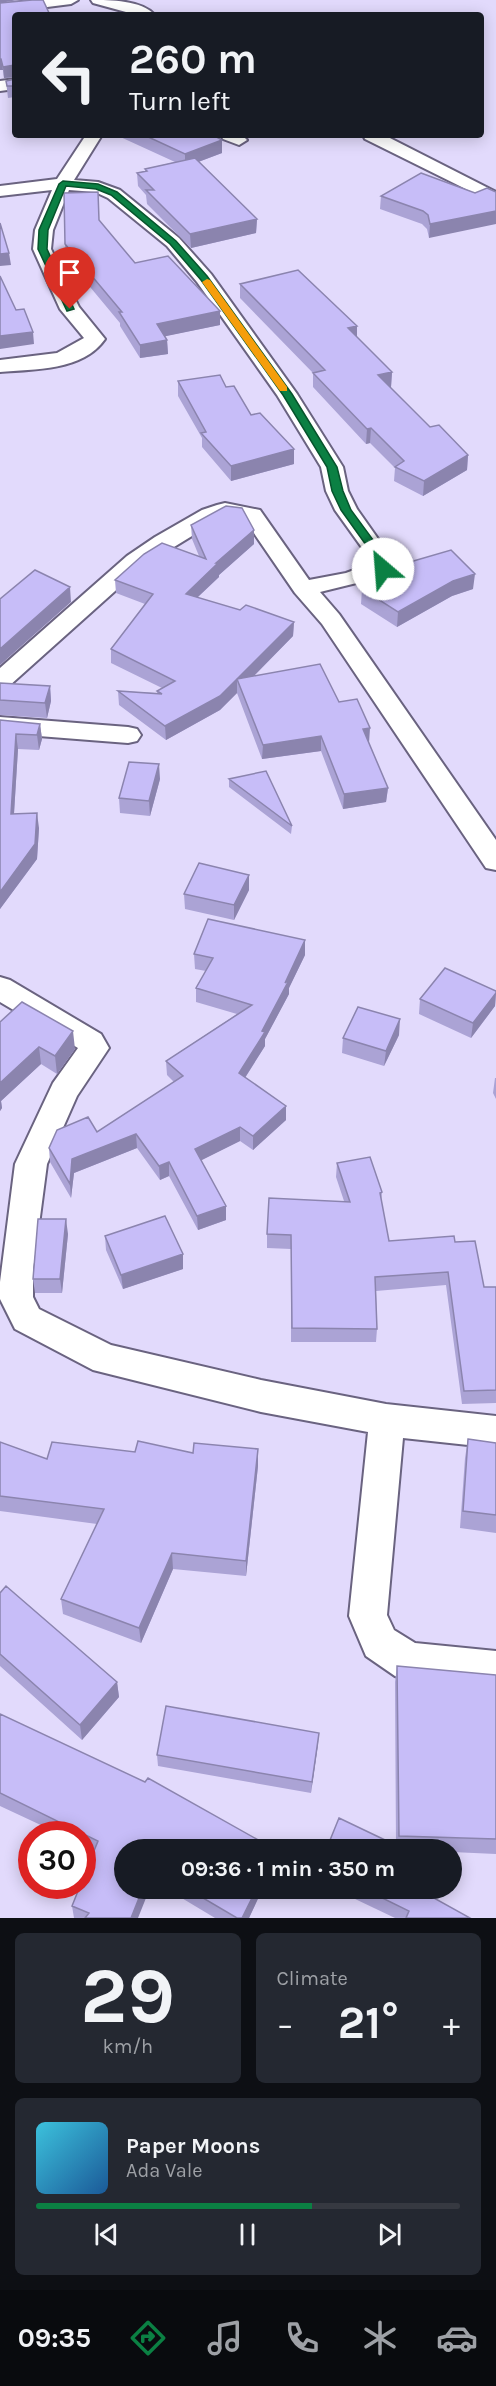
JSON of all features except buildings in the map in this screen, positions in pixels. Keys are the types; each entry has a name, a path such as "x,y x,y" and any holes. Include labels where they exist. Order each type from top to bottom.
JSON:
{"street":[{"path":"0,9 71,0"},
{"path":"98,0 126,5 141,12"},
{"path":"0,366 60,359 84,351 94,339 70,309 42,249 44,230 63,184 92,138"},
{"path":"377,138 496,199"},
{"path":"0,191 63,184 98,187 114,194 173,242 204,278 287,394 332,467 337,491 346,510 384,563 383,569 335,583 303,588"},
{"path":"0,681 135,561 210,515 225,510 252,515 303,588 331,619 496,861"},
{"path":"0,725 128,735"},
{"path":"0,988 91,1042 94,1048 91,1056 64,1091 31,1164 17,1270 16,1298 27,1319 105,1359 261,1396 386,1419 496,1432"},
{"path":"386,1419 384,1465 368,1616 380,1643 409,1662 496,1670"}],"slow traffic":[{"path":"207,282 283,389"}],"route":[{"path":"70,309 42,249 44,230 63,184 98,187 114,194 173,242 204,278 287,394 321,448 332,467 337,491 346,510 384,563 383,569"}]}
